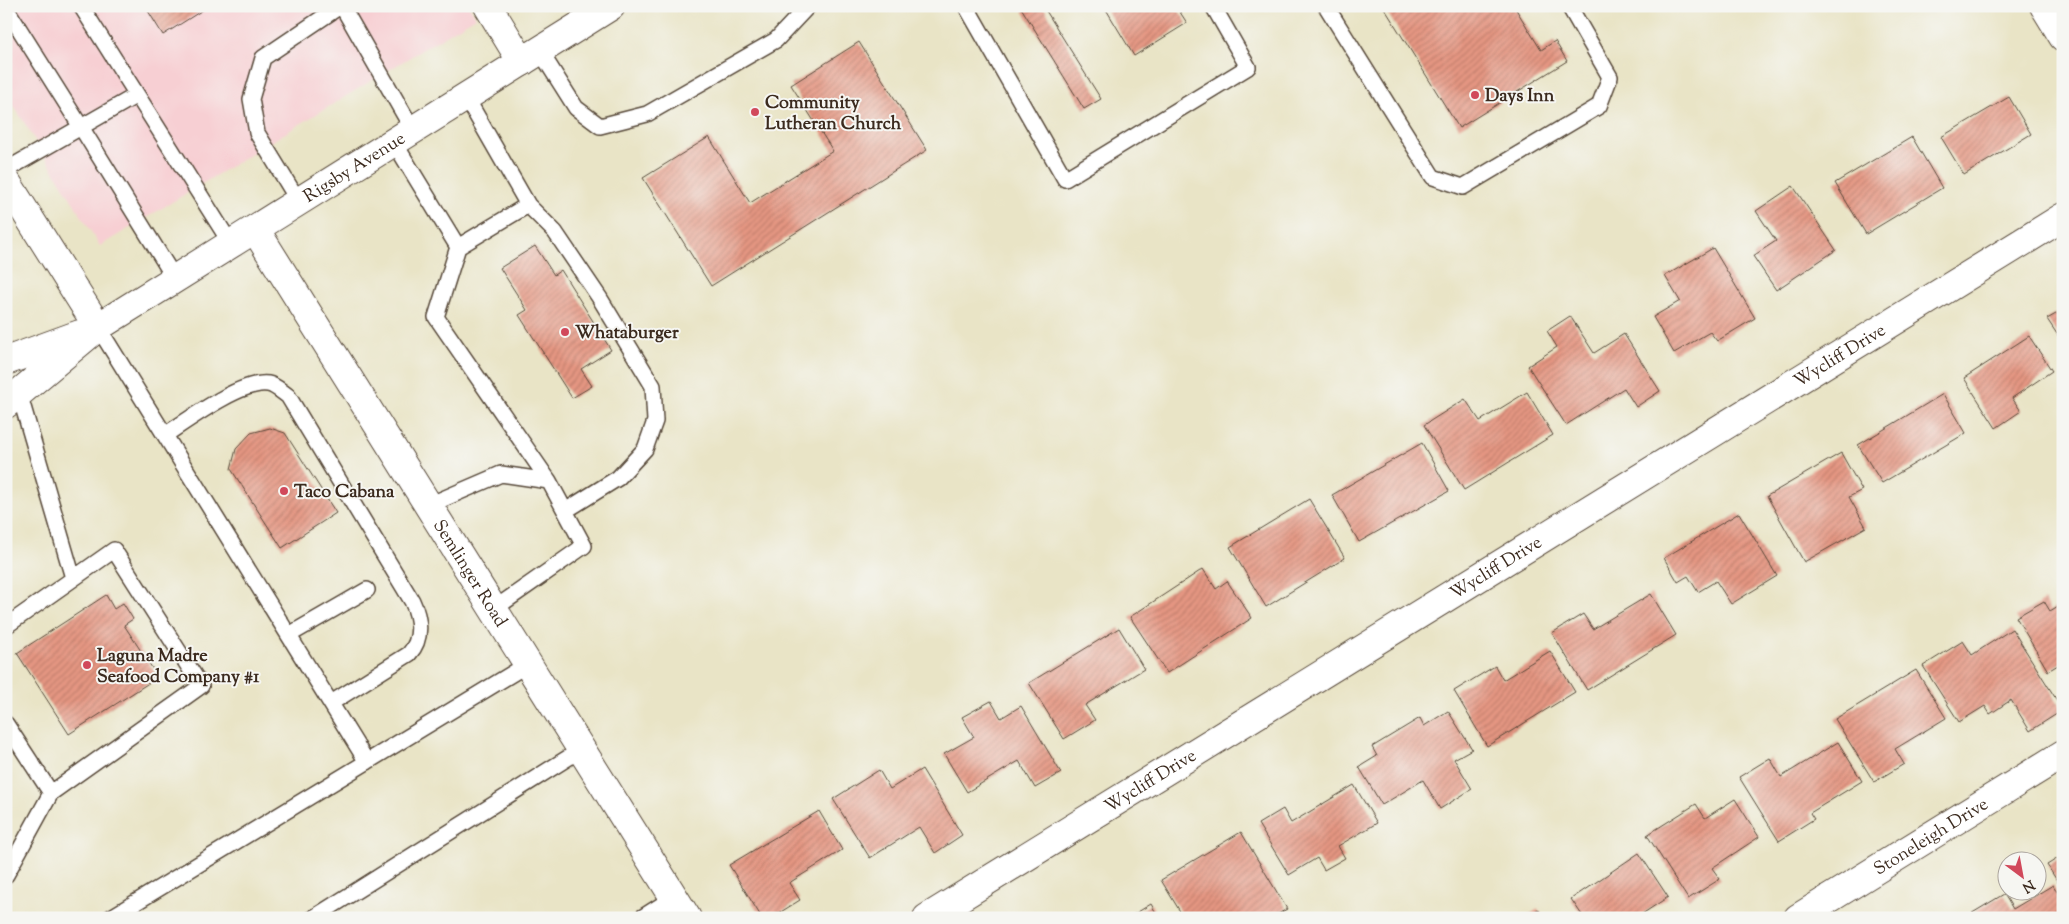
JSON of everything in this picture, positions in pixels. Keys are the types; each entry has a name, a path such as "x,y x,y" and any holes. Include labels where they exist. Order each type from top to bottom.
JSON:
{"street":[{"path":"488,6 531,56"},
{"name":"Rigsby Avenue","path":"13,398 98,327 612,6"},
{"path":"2044,6 2063,37"},
{"path":"6,181 98,327"},
{"name":"Wycliff Drive","path":"927,918 2063,217"},
{"name":"Semlinger Road","path":"255,229 680,907"},
{"name":"Rigsby Avenue","path":"6,361 98,327"},
{"name":"Stoneleigh Drive","path":"1798,918 2063,754"}],"lane":[{"path":"81,6 231,244"},
{"path":"299,202 257,133 251,99 263,58 341,6 458,248"},
{"path":"531,56 576,108 600,126 647,114 776,40 808,6"},
{"path":"966,6 1066,179 1248,68 1213,6"},
{"path":"1326,6 1432,177 1463,187 1599,106 1610,77 1569,6"},
{"path":"6,8 175,279"},
{"path":"6,170 137,95"},
{"path":"466,97 528,205 556,232 599,297 653,386 655,421 645,449 618,478 565,511"},
{"path":"494,609 584,546 549,481 436,317 458,248 528,205"},
{"path":"98,327 367,762"},
{"path":"165,435 242,388 256,384 270,384 288,396 420,618 415,647 409,654 331,702"},
{"path":"13,398 73,578"},
{"path":"429,505 501,474 549,481"},
{"path":"6,626 114,550 201,686 51,793 6,875"},
{"path":"289,635 367,590"},
{"path":"110,918 528,664"},
{"path":"6,724 51,793"},
{"path":"313,918 582,749"},
{"path":"641,918 680,907"}],"shaded area":[{"path":"6,6 469,6 476,17 100,246 6,93"}],"building":[{"path":"145,6 209,6 163,35"},
{"path":"1020,6 1043,6 1101,99 1084,109"},
{"path":"1104,6 1176,6 1187,23 1134,56"},
{"name":"Days Inn","path":"1383,6 1514,6 1541,50 1555,41 1567,61 1459,128"},
{"path":"859,42 927,150 711,286 643,178 709,137 750,203 833,151 791,85"},
{"path":"2009,97 2031,134 1964,175 1941,137"},
{"path":"1912,137 1942,188 1866,234 1835,183"},
{"path":"1793,186 1836,250 1776,290 1753,256 1776,241 1756,211"},
{"name":"Whataburger","path":"535,246 554,275 561,270 611,350 581,369 592,386 572,398 519,315 527,310 500,268"},
{"path":"1713,248 1755,318 1717,341 1710,332 1674,353 1653,317 1680,301 1665,276"},
{"path":"2063,310 2063,343 2047,319"},
{"path":"1570,316 1594,353 1624,334 1660,391 1636,407 1624,388 1566,425 1528,366 1557,347 1547,331"},
{"path":"2029,336 2052,371 2012,398 2021,411 1996,428 1964,378"},
{"path":"1527,392 1553,435 1464,490 1424,425 1465,399 1480,421"},
{"path":"1943,394 1966,433 1882,483 1858,445"},
{"name":"Taco Cabana","path":"270,428 285,433 336,513 282,548 231,469 236,449 251,433"},
{"path":"1422,443 1449,491 1359,542 1332,495"},
{"path":"1841,453 1862,490 1849,497 1866,527 1804,562 1767,496"},
{"path":"1309,499 1345,558 1266,607 1230,547"},
{"path":"1739,513 1777,576 1731,604 1716,581 1698,592 1688,576 1678,582 1664,558"},
{"path":"1203,569 1216,589 1227,581 1252,618 1167,673 1130,617"},
{"path":"1651,594 1676,635 1587,690 1552,633 1583,614 1593,629"},
{"name":"Laguna Madre Seafood Company #1","path":"106,595 114,609 123,603 133,619 124,625 158,677 69,734 17,653"},
{"path":"2044,601 2050,611 2063,603 2063,662 2048,671 2016,617"},
{"path":"1119,628 1144,669 1085,705 1095,720 1064,739 1029,683"},
{"path":"2012,629 2063,710 2030,731 2011,700 1990,714 1985,706 1959,722 1923,666 1963,641 1972,655"},
{"path":"1550,651 1575,692 1487,746 1454,691 1495,666 1503,680"},
{"path":"1916,670 1946,718 1895,749 1904,764 1874,782 1835,719"},
{"path":"991,701 1001,718 1021,706 1061,773 1035,788 1019,761 967,792 944,754 974,737 962,717"},
{"path":"1448,711 1472,749 1454,759 1472,789 1440,809 1423,780 1382,805 1359,767 1377,756 1372,747 1420,718 1424,726"},
{"path":"1838,742 1862,781 1810,813 1814,819 1779,841 1739,777 1770,758 1781,777"},
{"path":"922,769 962,835 935,853 919,827 870,858 833,799 879,770 890,789"},
{"path":"1354,785 1377,823 1338,846 1345,858 1324,870 1317,858 1289,875 1258,824 1283,809 1291,823"},
{"path":"1735,799 1759,837 1712,868 1720,879 1688,899 1647,835 1696,804 1705,818"},
{"path":"819,811 842,850 789,883 800,900 771,918 762,918 729,865"},
{"path":"1241,832 1287,909 1271,918 1184,918 1161,880"},
{"path":"1639,853 1668,897 1636,918 1584,918 1571,899"},
{"path":"2063,855 2063,890 2047,865"},
{"path":"2053,885 2063,902 2063,918 1964,918 1996,899 1996,902 2009,902 2013,909 2025,902 2046,902 2046,889"},
{"path":"1151,904 1159,918 1128,918"},
{"path":"1538,909 1544,918 1525,918"}],"place":[{"name":"Days Inn","path":"1475,95"},
{"name":"Community Lutheran Church","path":"755,112"},
{"name":"Whataburger","path":"565,332"},
{"name":"Taco Cabana","path":"284,491"},
{"name":"Laguna Madre Seafood Company #1","path":"87,665"}]}
